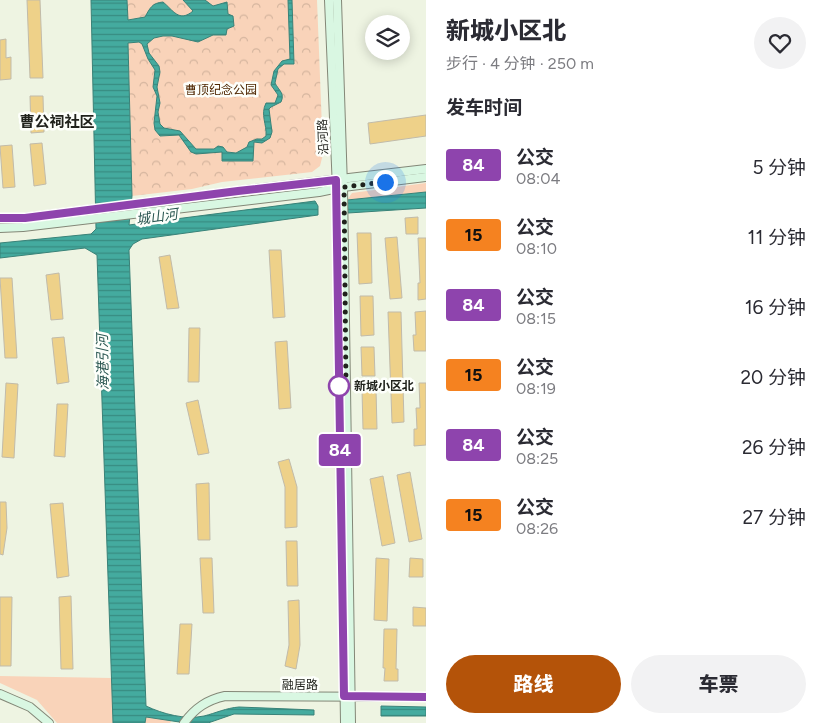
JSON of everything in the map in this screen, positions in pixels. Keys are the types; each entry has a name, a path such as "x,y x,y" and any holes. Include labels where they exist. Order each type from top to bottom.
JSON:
{"street":[{"name":"沿河路","path":"329,0 340,184"},
{"name":"沿河路","path":"336,0 348,696 351,723"},
{"path":"0,228 24,227 319,192 340,184 426,169"},
{"path":"0,218 25,218 134,204 426,177"},
{"path":"0,694 30,707 49,723"},
{"name":"融居路","path":"184,723 196,709 213,699 225,696 426,697"},
{"name":"沿河路","path":"345,723 348,696"}],"green space":[{"name":"曹顶纪念公园","path":"127,0 317,0 323,154 320,166 312,172 222,182 192,189 132,196"},
{"path":"426,183 426,192 347,200 352,193"},
{"path":"0,676 112,678 113,723 57,723 37,700 0,683"},
{"path":"145,717 172,720 170,723 145,723"}],"water":[{"name":"海港引河","path":"91,0 127,0 128,20 145,17 152,6 163,2 180,16 184,16 193,11 183,0 205,0 213,6 227,2 228,14 233,16 234,26 227,29 226,35 213,35 198,42 172,36 163,36 154,38 147,44 149,53 159,66 160,72 157,87 160,103 158,112 160,124 164,128 180,131 196,149 214,149 218,146 223,147 227,152 236,153 247,147 249,142 266,136 264,107 266,103 275,103 278,95 271,85 274,71 282,61 290,59 288,0 292,0 294,64 284,64 278,69 275,83 282,94 282,99 281,102 269,109 272,132 270,138 262,143 254,142 253,161 222,161 222,152 196,154 191,152 179,135 160,136 155,130 154,123 157,96 153,87 155,70 142,44 139,42 128,43 132,196 129,225 315,201 318,206 318,215 142,239 133,244 129,250 146,706 160,712 182,717 204,716 225,709 239,707 314,710 314,715 234,714 208,723 186,723 146,717 145,723 113,723 97,255 85,248 0,258 0,243 91,234 96,229"},
{"path":"426,192 426,208 348,213 347,200"},
{"path":"381,706 426,707 426,716 381,716"}],"building":[{"path":"27,0 40,0 43,78 30,78"},
{"path":"6,39 6,58 11,57 11,79 0,80 0,40"},
{"path":"30,96 43,96 44,132 31,133"},
{"path":"426,115 426,136 370,144 368,123"},
{"path":"42,143 46,184 34,186 30,144"},
{"path":"12,145 15,187 3,188 0,146"},
{"path":"418,217 418,234 406,234 405,218"},
{"path":"357,233 371,233 372,283 359,284"},
{"path":"397,237 402,298 390,299 385,238"},
{"path":"418,238 426,238 426,299 418,300 418,283 420,283"},
{"path":"269,250 281,250 285,317 273,318"},
{"path":"170,255 179,308 167,309 159,257"},
{"path":"59,273 63,319 51,320 46,275"},
{"path":"0,278 12,278 17,358 5,358"},
{"path":"360,296 373,296 374,335 361,336"},
{"path":"426,311 426,351 414,351 413,335 416,335 415,312"},
{"path":"388,312 401,312 404,422 392,423"},
{"path":"189,328 200,328 199,382 188,382"},
{"path":"64,337 69,382 57,384 52,338"},
{"path":"287,341 291,408 279,409 275,342"},
{"path":"361,347 374,347 375,376 362,376"},
{"path":"6,383 18,384 14,458 2,457"},
{"path":"419,383 426,383 426,445 414,446 414,429 417,429 416,408 420,408"},
{"path":"376,389 377,429 363,429 362,390"},
{"path":"198,400 209,453 198,455 186,403"},
{"path":"57,404 68,404 65,457 54,456"},
{"path":"289,459 297,487 297,527 285,528 285,487 278,462"},
{"path":"410,472 422,539 409,542 397,475"},
{"path":"383,476 395,543 382,546 370,479"},
{"path":"209,483 210,540 198,540 196,484"},
{"path":"0,502 6,502 7,528 3,555 0,554"},
{"path":"63,503 69,576 57,578 50,504"},
{"path":"286,541 297,541 298,586 287,586"},
{"path":"200,558 212,558 214,613 203,613"},
{"path":"376,558 389,559 387,621 374,620"},
{"path":"410,558 423,559 423,577 409,577"},
{"path":"71,596 73,669 61,669 59,597"},
{"path":"0,597 12,597 11,666 0,666"},
{"path":"299,600 300,645 296,669 285,666 289,645 288,601"},
{"path":"413,607 426,608 426,626 413,626"},
{"path":"180,624 192,624 189,674 177,674"},
{"path":"384,629 397,629 396,669 398,669 398,681 384,681"}],"bus line":[{"name":"84","path":"0,218 25,218 336,180 344,696 426,697"}],"place":[{"name":"新城小区北","path":"339,386"}],"district":[{"name":"曹公祠社区","path":"57,122"}],"route":[{"path":"339,386 346,386 344,187 385,182"}],"water label":[{"name":"城山河","path":"157,217"}]}
